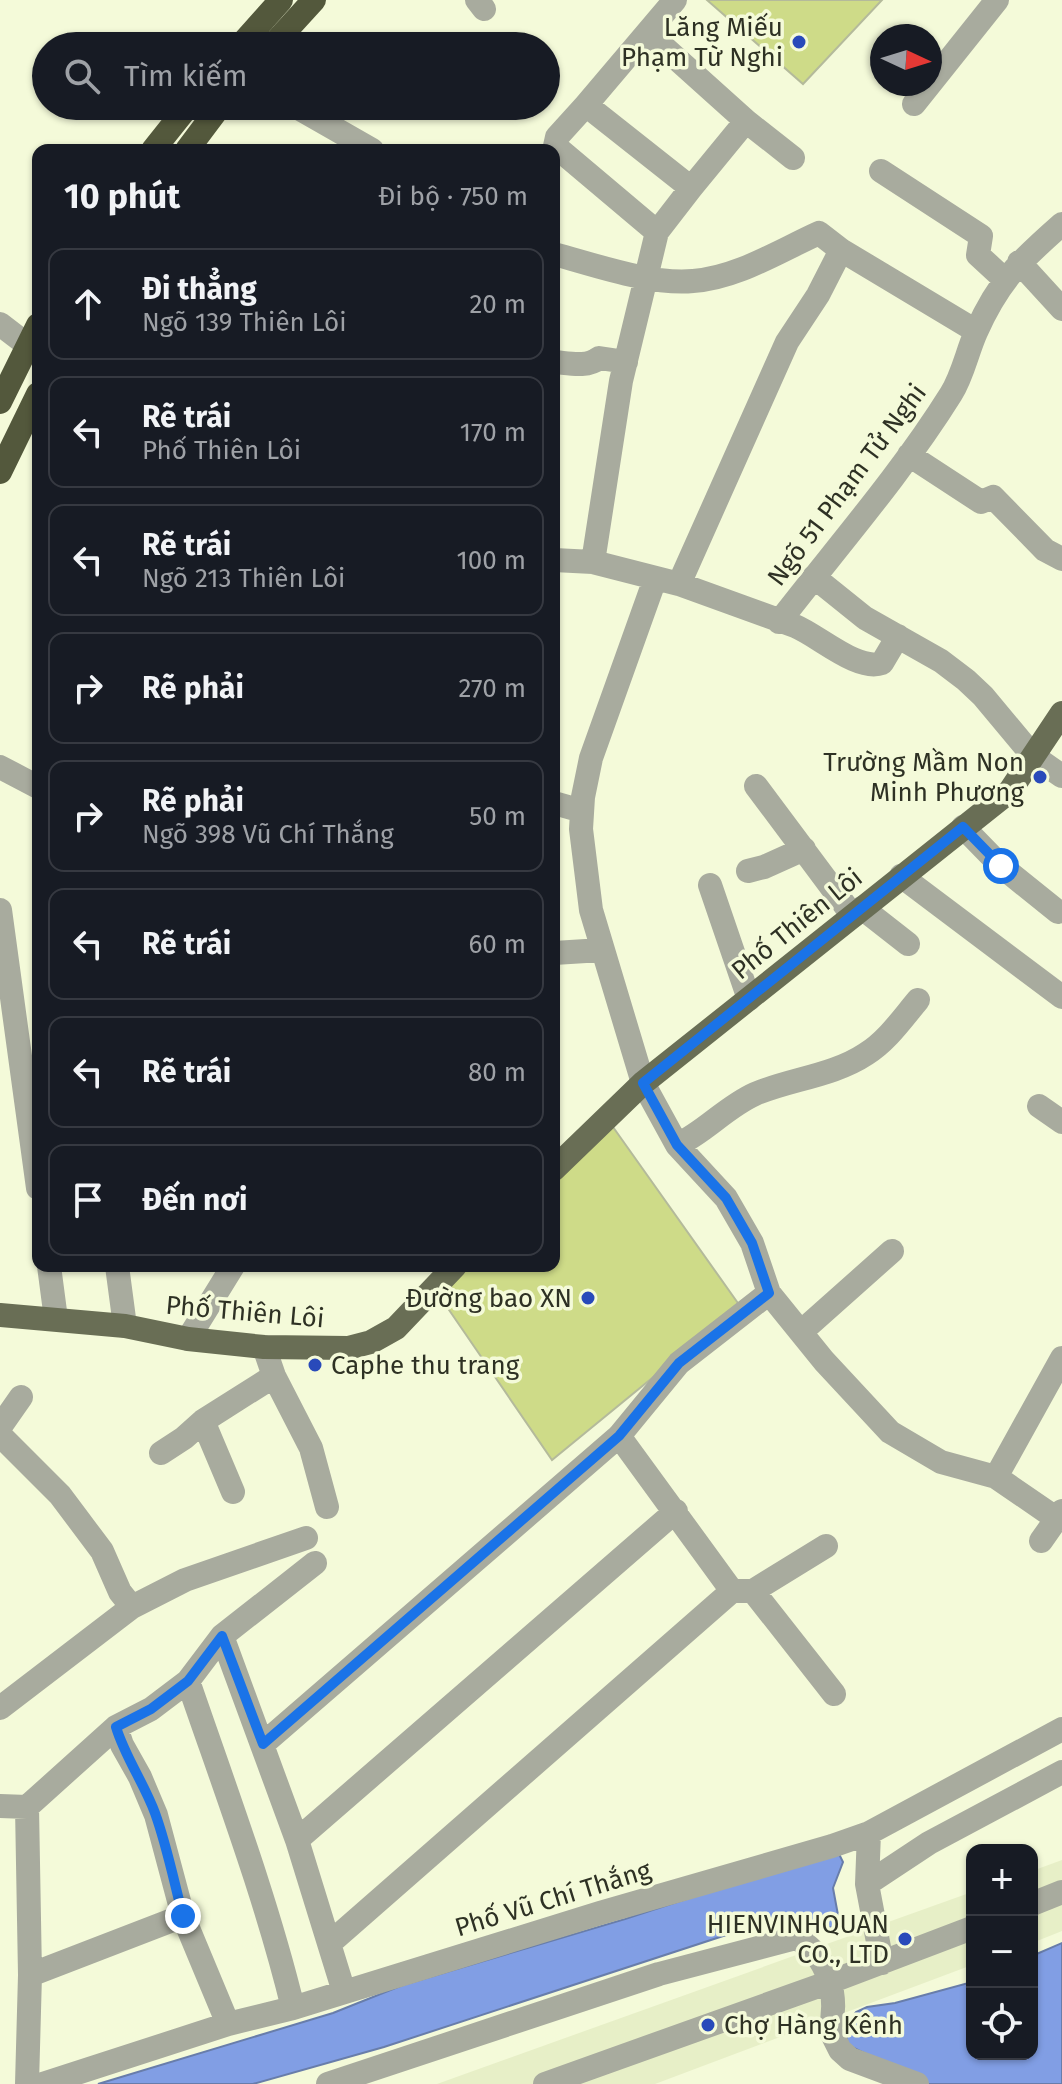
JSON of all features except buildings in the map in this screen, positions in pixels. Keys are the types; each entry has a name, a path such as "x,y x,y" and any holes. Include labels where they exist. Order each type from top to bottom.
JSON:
{"highway":[{"path":"252,32 281,0"},
{"path":"285,32 314,0"},
{"path":"158,144 177,120"},
{"path":"197,144 211,120"},
{"path":"0,402 32,334"},
{"path":"0,472 32,406"}],"main road":[{"name":"Phố Thiên Lôi","path":"560,1163 643,1083 1010,791 1061,719"},
{"name":"Phố Thiên Lôi","path":"0,1315 125,1326 188,1339 264,1347 348,1348 371,1342 396,1328 449,1272"}],"street":[{"path":"555,144 557,137 675,0"},
{"path":"914,104 997,0"},
{"path":"648,33 746,121 793,158"},
{"path":"586,105 691,188"},
{"path":"320,120 362,144"},
{"path":"593,562 626,362 657,232 746,121"},
{"path":"560,150 657,232"},
{"path":"881,171 981,236 977,253 1011,271 1062,309"},
{"name":"Ngõ 51 Phạm Tử Nghi","path":"779,622 909,455 953,391 976,331 1011,271 1062,224"},
{"path":"560,256 646,278 692,281 740,270 819,233 841,250 976,331"},
{"path":"679,584 787,342 818,295 841,250"},
{"path":"0,324 32,334"},
{"path":"560,362 580,364 595,362 599,358 626,362"},
{"path":"909,455 981,502 993,497 1045,550 1062,559"},
{"path":"560,560 593,562 679,584 812,633 859,662 873,666 882,663 898,636"},
{"path":"814,577 865,618 966,680 1033,756 1062,776"},
{"path":"655,579 591,758 581,829 591,910 643,1083 677,1145 726,1198 752,1243 769,1293 801,1332 890,1432 941,1462 996,1477 1060,1515 1041,1541"},
{"path":"0,767 32,784"},
{"path":"756,786 857,912 908,944"},
{"path":"560,805 582,811"},
{"path":"963,827 1001,866 1058,912"},
{"path":"748,871 804,849"},
{"path":"901,876 1062,997"},
{"path":"710,885 749,999"},
{"path":"0,910 32,1144"},
{"path":"560,953 602,950"},
{"path":"677,1145 695,1137 734,1106 756,1094 837,1068 866,1054 887,1036 918,1000"},
{"path":"1039,1106 1062,1122"},
{"path":"801,1332 892,1251"},
{"path":"50,1272 56,1319"},
{"path":"118,1272 125,1326"},
{"path":"188,1339 229,1272"},
{"path":"263,1744 619,1436 679,1363 769,1293"},
{"path":"264,1347 274,1376 311,1448 327,1507"},
{"path":"996,1477 1062,1358"},
{"path":"161,1453 203,1421 274,1376"},
{"path":"0,1427 21,1397"},
{"path":"203,1421 233,1492"},
{"path":"0,1435 60,1495 102,1551 120,1592 132,1607"},
{"path":"619,1436 742,1591 834,1694"},
{"path":"297,1840 676,1511"},
{"path":"0,1708 132,1607 185,1580 306,1538"},
{"path":"330,1943 742,1591 826,1546"},
{"path":"0,1806 27,1807 116,1727 151,1709 188,1681 222,1636 315,1563"},
{"path":"222,1636 297,1840 344,1992"},
{"path":"188,1681 282,1960 293,2008"},
{"path":"116,1727 156,1815 183,1916 228,2024"},
{"name":"Phố Vũ Chí Thắng","path":"43,2084 228,2024 293,2008 832,1846 869,1833 1062,1729"},
{"path":"867,1884 929,1843 1062,1772"},
{"path":"27,1807 30,1975 27,2084"},
{"path":"869,1833 867,1884 882,1963"},
{"path":"1038,1902 1062,1892"},
{"path":"30,1975 183,1916"},
{"path":"545,2084 966,1930"},
{"path":"328,2084 659,1974 796,1938 821,1959 830,1982 834,2015 830,2030 840,2050 850,2059 917,2084"}],"shaded area":[{"path":"1062,1860 1062,1931 1038,1941 1038,1916 1038,1869"},
{"name":"Chợ Hàng Kênh","path":"966,1894 966,1967 655,2084 437,2084"}],"water":[{"path":"837,1850 843,1862 833,1888 838,1915 834,1928 778,1918 384,2047 253,2084 98,2084 333,2013 403,1985 625,1919"},
{"path":"1062,1943 1062,2084 925,2084 846,2044 849,2021 856,2012 966,1984 966,2060 1038,2060 1038,1953"}],"place":[{"name":"Lăng Miếu Phạm Từ Nghi","path":"799,42"},
{"name":"Trường Mầm Non Minh Phương","path":"1040,777"},
{"name":"Đường bao XN","path":"588,1298"},
{"name":"Caphe thu trang","path":"315,1365"},
{"name":"HIENVINHQUAN CO., LTD","path":"905,1939"},
{"name":"Chợ Hàng Kênh","path":"708,2025"}],"route":[{"path":"183,1916 156,1815 116,1727 151,1709 188,1681 222,1636 263,1744 619,1436 679,1363 769,1293 752,1243 726,1198 677,1145 643,1083 963,827 1001,866"}]}
